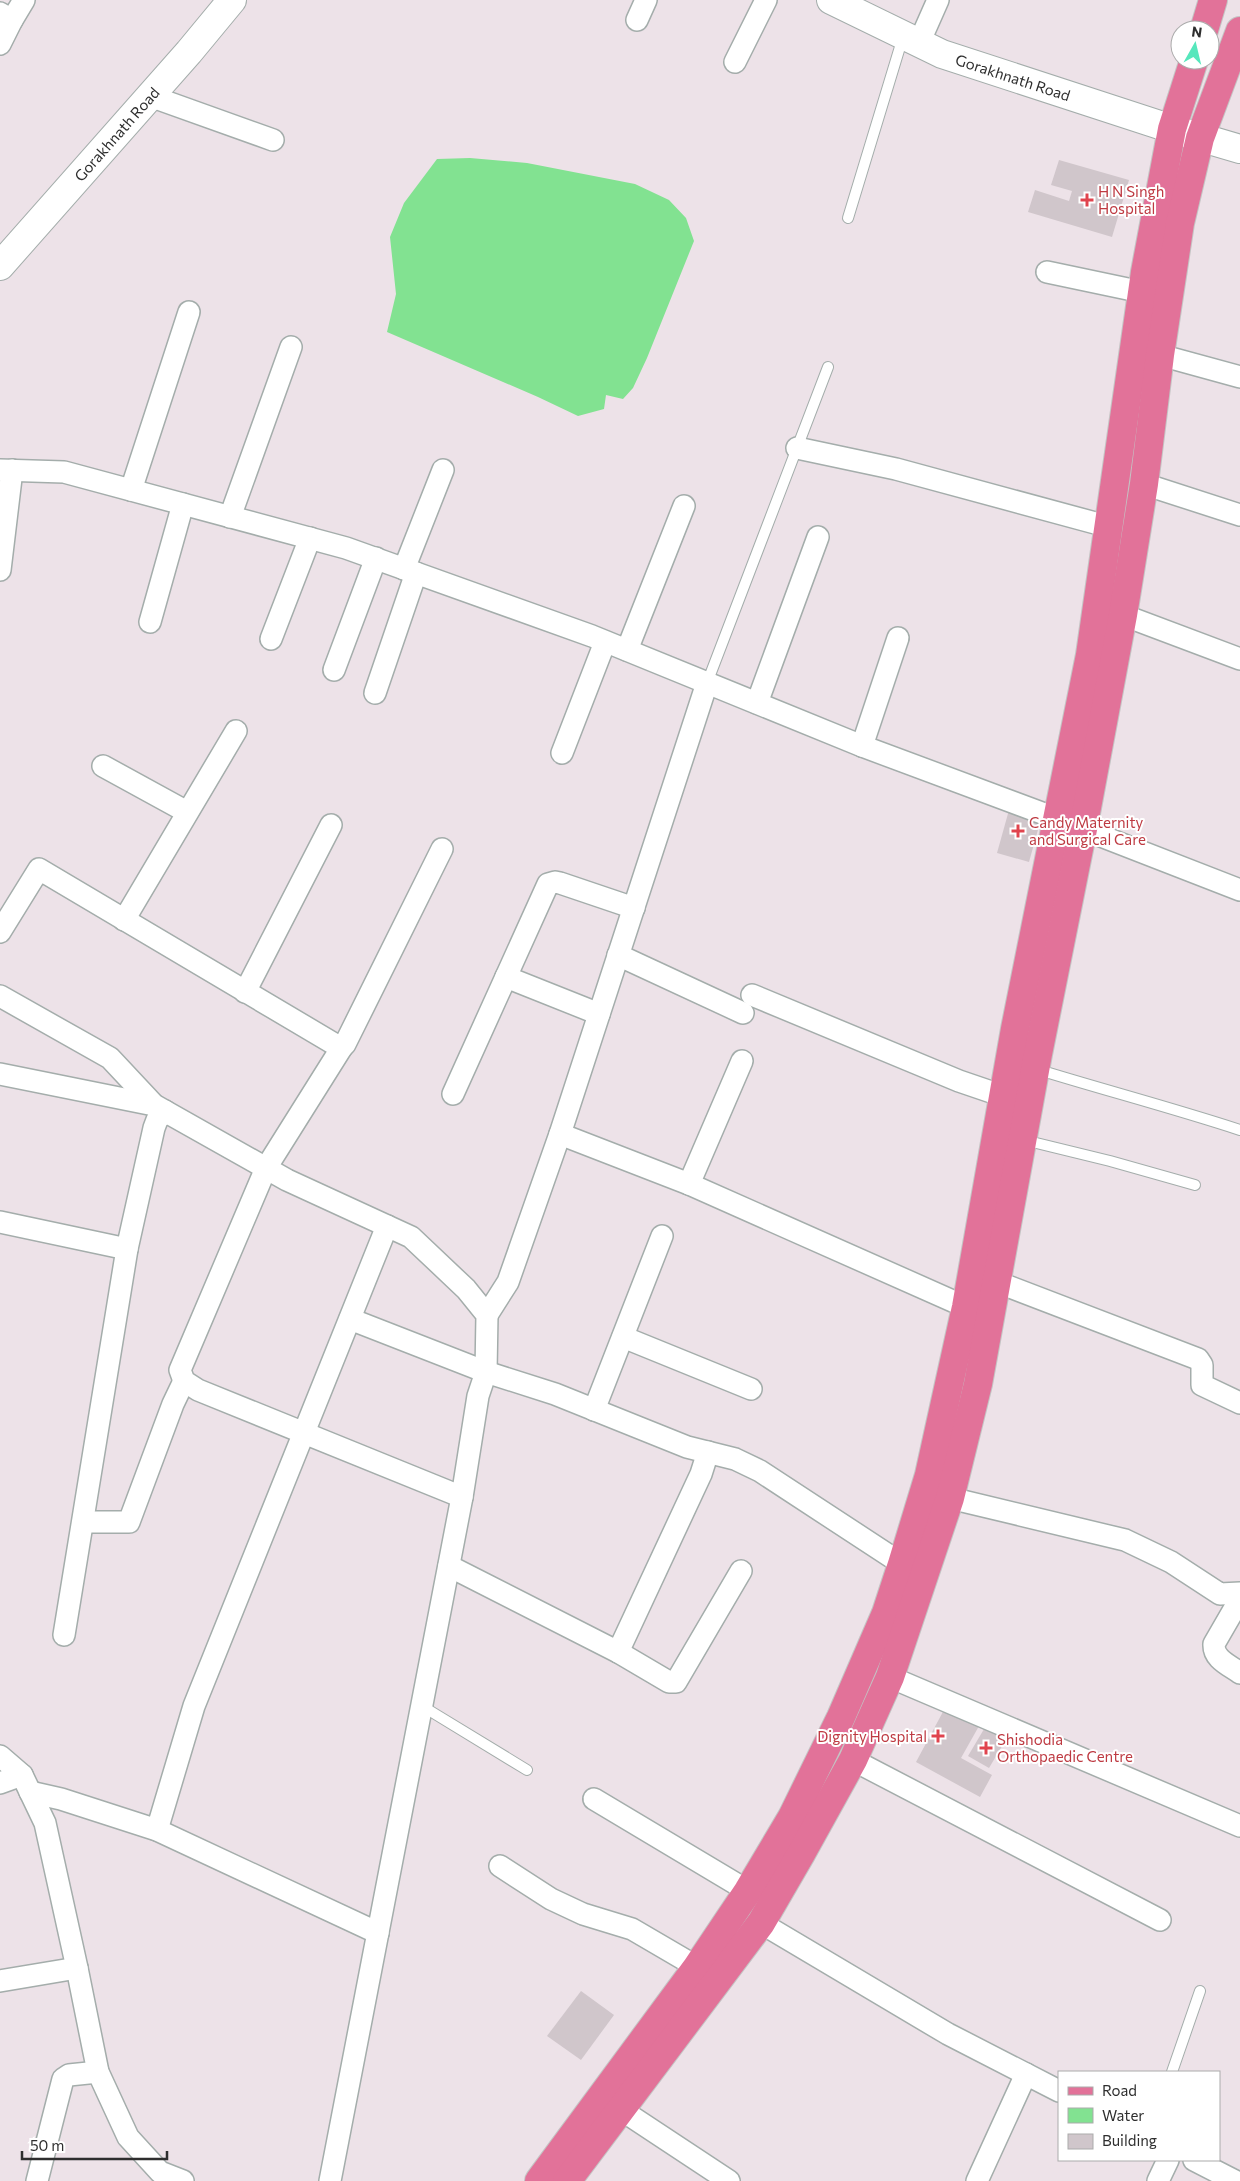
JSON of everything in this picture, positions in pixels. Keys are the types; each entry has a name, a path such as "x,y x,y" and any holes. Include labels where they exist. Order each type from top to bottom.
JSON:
{"main road":[{"name":"Gorakhnath Road","path":"0,266 232,0"},
{"name":"Gorakhnath Road","path":"831,0 942,54 1200,138 1240,149"},
{"path":"1207,20 1213,0"},
{"path":"539,2181 697,1967 748,1891 792,1816 842,1717 886,1613 902,1564 929,1475 966,1307 1015,1029 1071,824 1123,615 1144,484 1160,355 1180,222 1200,138 1240,30"},
{"path":"567,2181 761,1923 853,1760 890,1677 950,1498 978,1384 1035,1069 1071,824 1090,655 1110,527 1142,292 1172,129 1191,70"}],"street":[{"path":"0,44 6,17 24,0"},
{"path":"637,20 646,0"},
{"path":"735,62 766,0"},
{"path":"912,39 938,0"},
{"path":"150,96 273,140"},
{"path":"1047,272 1142,292"},
{"path":"131,490 189,312"},
{"path":"230,516 291,346"},
{"path":"1160,355 1240,377"},
{"path":"797,448 896,469 1110,527"},
{"path":"0,570 6,470 64,472 310,538 376,558 627,650 862,746 1071,824 1240,890"},
{"path":"375,693 410,571 443,470"},
{"path":"1144,484 1240,515"},
{"path":"150,622 183,504"},
{"path":"627,650 684,506"},
{"path":"756,703 818,537"},
{"path":"271,639 310,538"},
{"path":"334,670 376,558"},
{"path":"1123,615 1240,659"},
{"path":"862,746 898,638"},
{"path":"562,753 605,642"},
{"path":"330,2181 449,1566 478,1396 486,1372 487,1315 508,1282 560,1134 707,683"},
{"path":"124,920 236,730"},
{"path":"103,766 187,812"},
{"path":"245,992 331,825"},
{"path":"442,849 342,1047 266,1168 180,1370 184,1381 198,1390 462,1497"},
{"path":"0,932 40,869 337,1047 342,1047"},
{"path":"453,1094 548,884 555,882 634,908"},
{"path":"618,955 1003,1096"},
{"path":"506,977 599,1014"},
{"path":"0,996 110,1058 160,1108 287,1180 411,1237 466,1289 487,1315"},
{"path":"689,1184 742,1061"},
{"path":"0,1074 160,1108"},
{"path":"64,1635 127,1249 160,1108"},
{"path":"560,1134 689,1184 966,1307"},
{"path":"0,1222 127,1249"},
{"path":"157,1830 194,1706 387,1226"},
{"path":"594,1410 662,1236"},
{"path":"997,1282 1198,1358 1202,1365 1202,1385 1240,1403"},
{"path":"350,1319 486,1372 555,1394 687,1447 735,1459 760,1471 902,1564"},
{"path":"623,1337 751,1389"},
{"path":"83,1522 129,1522 184,1381"},
{"path":"618,1652 701,1474 708,1452"},
{"path":"950,1498 1125,1540 1172,1562 1220,1594 1240,1592"},
{"path":"449,1566 618,1652 669,1682 676,1682 741,1571"},
{"path":"1240,1599 1214,1644 1213,1652 1218,1658 1240,1673"},
{"path":"890,1677 1240,1826"},
{"path":"0,1756 26,1784 45,1824 78,1968 98,2072 128,2138 160,2172 184,2181"},
{"path":"853,1760 1160,1920"},
{"path":"0,1783 26,1784 61,1799 157,1830 378,1932"},
{"path":"594,1799 748,1891"},
{"path":"500,1866 551,1899 583,1914 632,1929 697,1967"},
{"path":"761,1923 948,2034 1058,2090"},
{"path":"0,1981 78,1968"},
{"path":"37,2181 62,2079 69,2075 98,2072"},
{"path":"977,2181 1026,2074"},
{"path":"620,2109 729,2181"},
{"path":"1158,2181 1168,2161"},
{"path":"1196,2161 1235,2181"}],"lane":[{"path":"848,218 912,39"},
{"path":"707,683 828,367"},
{"path":"1035,1069 1089,1086 1182,1111 1240,1130"},
{"path":"1023,1140 1110,1161 1195,1185"},
{"path":"422,1706 527,1770"},
{"path":"1172,2071 1200,1991"}],"water":[{"path":"470,158 527,163 635,184 669,200 686,218 694,241 647,358 633,388 623,399 606,395 604,409 578,416 387,332 396,294 390,237 404,203 437,159"}],"building":[{"path":"1059,160 1129,180 1112,237 1028,212 1035,190 1069,201 1072,191 1051,185"},
{"path":"1009,810 1041,819 1029,862 997,853"},
{"path":"945,1708 979,1726 961,1758 992,1775 980,1797 916,1762"},
{"path":"987,1724 1008,1736 989,1768 968,1756"},
{"path":"581,1991 614,2015 581,2060 547,2036"}],"place":[{"name":"H N Singh Hospital","path":"1087,200"},
{"name":"Candy Maternity and Surgical Care","path":"1018,831"},
{"name":"Dignity Hospital","path":"938,1736"},
{"name":"Shishodia Orthopaedic Centre","path":"986,1748"}]}
